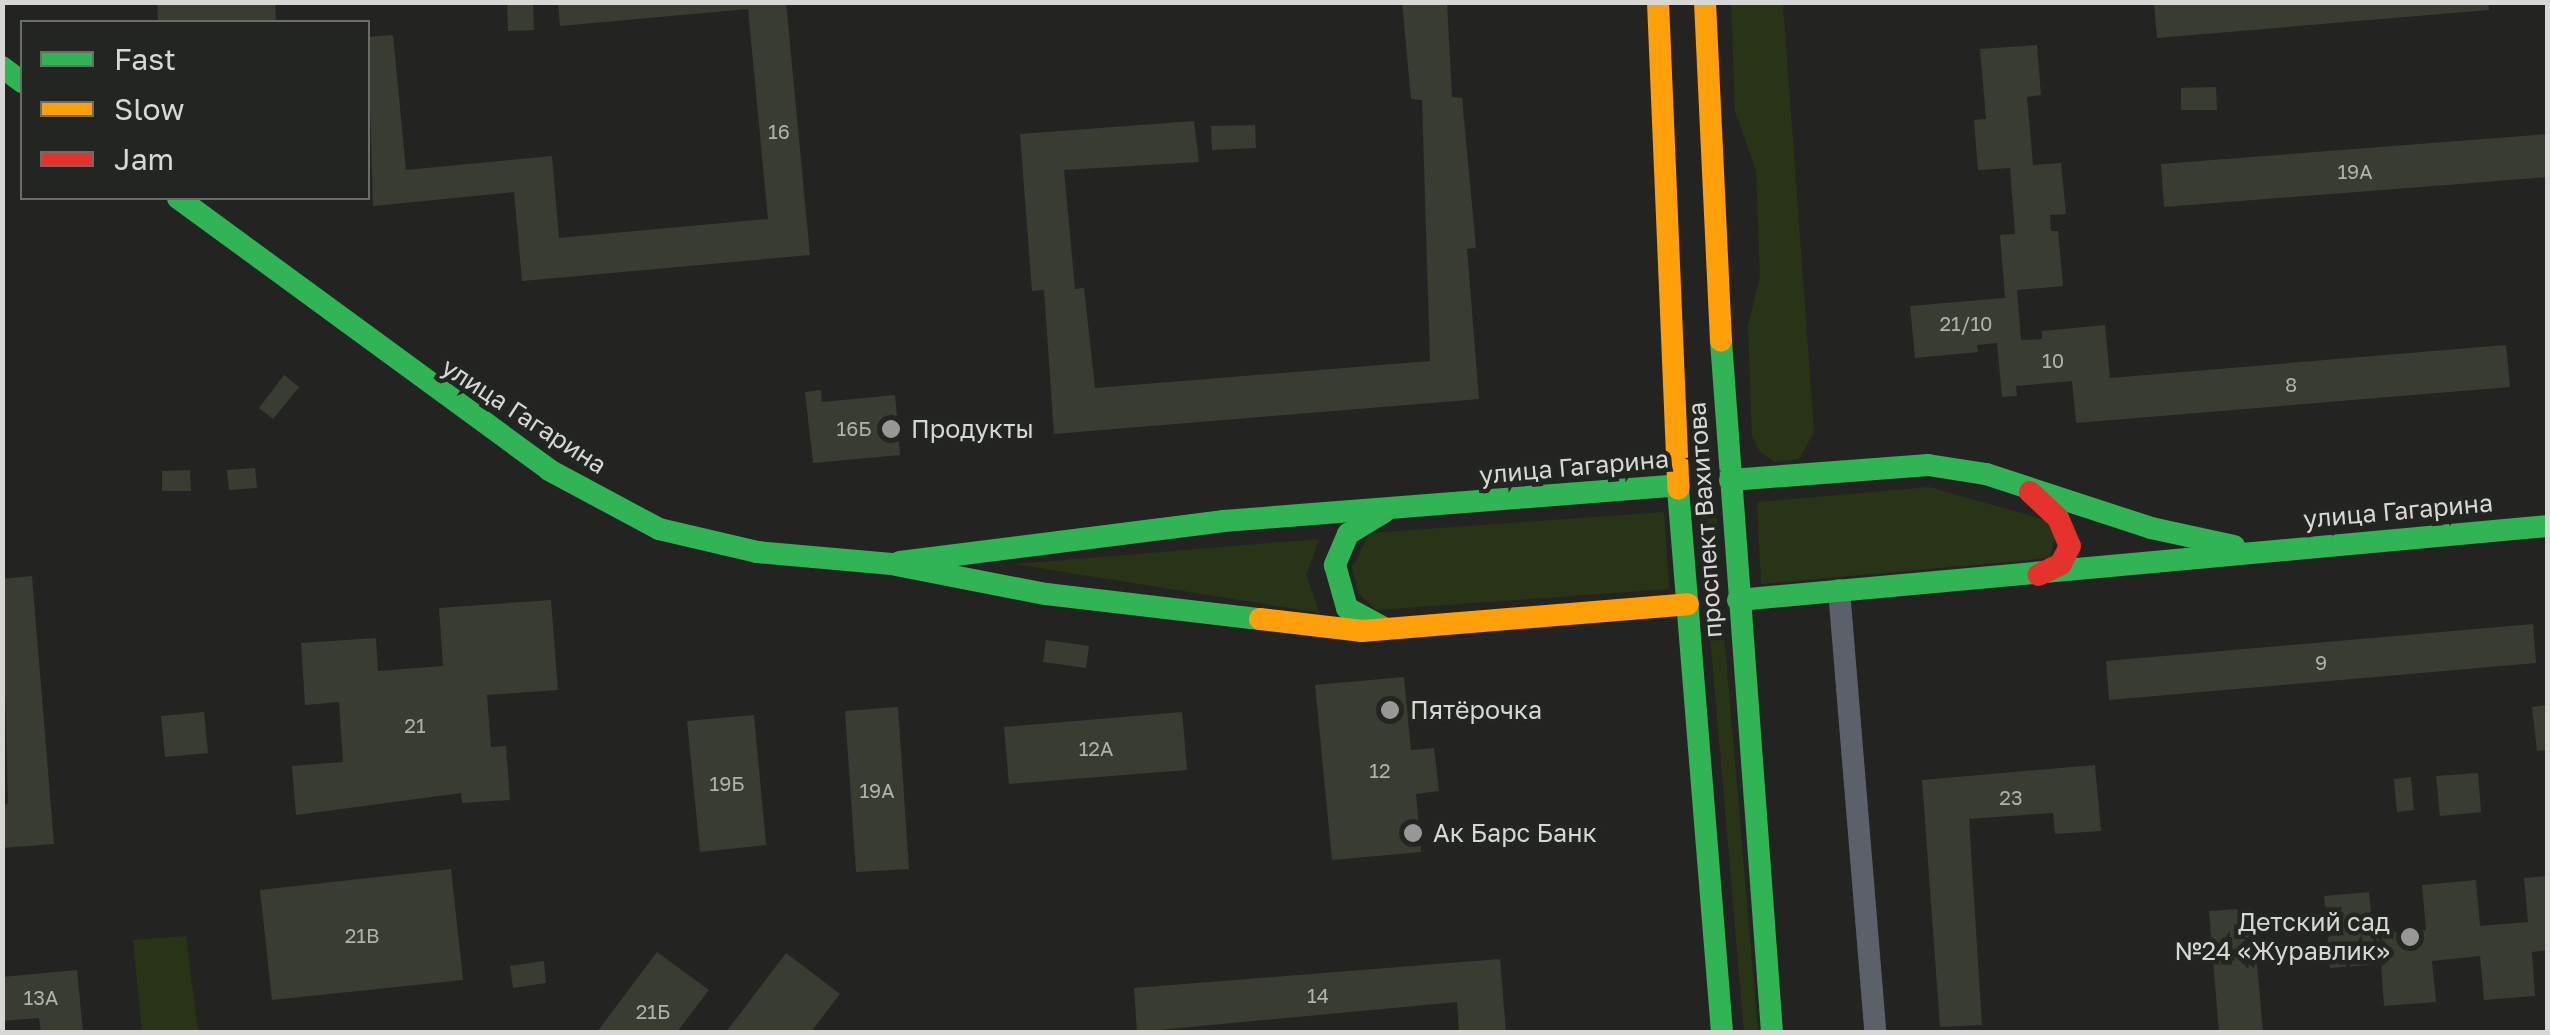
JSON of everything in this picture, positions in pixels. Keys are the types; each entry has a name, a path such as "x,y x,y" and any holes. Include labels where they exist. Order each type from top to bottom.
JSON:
{"main road":[{"name":"проспект Вахитова","path":"1658,2 1679,485 1722,1032"},
{"name":"проспект Вахитова","path":"1705,2 1730,480 1772,1032"},
{"name":"улица Гагарина","path":"181,200 420,380 549,470 646,522 757,552 890,564 1046,594 1362,631 2034,577 2253,550 2548,526"},
{"name":"улица Гагарина","path":"890,564 962,550 1392,508 1928,465 2021,484 2150,528 2253,550"},
{"path":"2021,484 2058,518 2070,546 2061,564 2034,577"},
{"path":"1392,508 1348,534 1335,576 1356,616 1404,629"}],"street":[{"path":"1838,590 1875,1032"}],"green space":[{"path":"1731,3 1783,3 1814,432 1799,459 1775,462 1760,452 1752,436 1748,327 1760,275 1756,170 1735,111"},
{"path":"1929,487 2049,521 2057,529 2050,558 1761,584 1757,502"},
{"path":"1716,506 1722,588 1705,589 1699,507"},
{"path":"1664,512 1669,589 1376,610 1358,593 1352,567 1370,533"},
{"path":"1319,539 1306,575 1320,613 1015,564"},
{"path":"1723,622 1758,1032 1744,1032 1709,623"},
{"path":"186,936 198,1032 142,1032 133,940"}],"building":[{"path":"157,2 275,2 276,20 158,20"},
{"path":"507,2 533,2 534,30 508,31"},
{"path":"558,2 786,2 810,255 522,281 514,192 373,206 370,37 393,35 406,170 552,156 559,238 768,219 748,9 560,26"},
{"path":"1402,2 1447,2 1452,97 1462,98 1476,248 1467,249 1479,399 1054,434 1044,290 1032,291 1020,134 1194,121 1199,162 1064,170 1075,289 1084,288 1095,388 1430,361 1422,100 1411,99"},
{"path":"2154,2 2488,2 2489,10 2157,38"},
{"path":"2037,45 2041,95 2027,97 2033,165 2061,163 2066,214 2050,215 2051,231 2058,231 2063,286 2017,290 2021,340 2042,339 2042,331 2105,325 2110,378 2506,345 2510,387 2076,423 2072,381 2016,386 2017,396 2002,397 1997,343 1977,345 1978,352 1915,358 1910,306 2005,298 2000,235 2015,234 2010,168 1978,170 1974,120 1986,119 1980,49"},
{"path":"2216,87 2217,110 2181,110 2181,88"},
{"path":"1255,125 1256,148 1212,150 1211,126"},
{"path":"2548,134 2548,177 2164,207 2161,164"},
{"path":"284,375 299,387 273,419 259,408"},
{"path":"821,390 822,402 895,395 900,455 813,463 805,392"},
{"path":"255,468 257,488 229,490 227,470"},
{"path":"190,470 191,491 162,491 162,471"},
{"path":"32,576 54,844 2,848 2,804 8,804 2,579"},
{"path":"551,600 558,690 487,695 491,747 506,746 510,800 462,803 461,793 296,815 292,766 343,762 339,702 305,705 301,643 376,638 378,671 443,666 439,608"},
{"path":"2533,624 2536,663 2109,700 2106,661"},
{"path":"1046,640 1089,646 1086,668 1043,662"},
{"path":"1404,677 1411,750 1434,748 1439,791 1416,794 1421,852 1332,860 1315,685"},
{"path":"2548,705 2548,750 2537,751 2532,707"},
{"path":"898,707 909,869 856,872 845,711"},
{"path":"204,712 208,753 165,757 161,716"},
{"path":"1182,712 1187,770 1009,784 1004,727"},
{"path":"754,715 766,845 700,852 687,721"},
{"path":"2095,765 2101,831 2055,834 2053,813 1969,819 1982,1025 1940,1027 1922,780"},
{"path":"2478,773 2481,812 2440,816 2436,776"},
{"path":"2411,777 2414,810 2397,812 2394,779"},
{"path":"451,869 463,980 272,1000 260,890"},
{"path":"2548,876 2548,950 2532,952 2535,996 2484,1000 2480,956 2432,961 2436,1002 2384,1006 2381,964 2330,968 2324,896 2369,892 2373,934 2426,930 2422,885 2476,880 2480,926 2528,922 2524,878"},
{"path":"2252,908 2263,1032 2219,1032 2209,911"},
{"path":"657,952 709,990 677,1032 597,1032"},
{"path":"786,953 840,994 811,1032 726,1032"},
{"path":"1500,959 1506,1032 1459,1032 1457,1002 1137,1032 1134,988"},
{"path":"544,961 546,983 513,988 510,966"},
{"path":"77,970 83,1032 41,1032 39,1018 2,1021 2,977"}],"traffic: fast":[{"path":"2,67 20,80"},
{"path":"181,200 549,470 659,529 757,552 891,564 1046,594 1260,619"},
{"path":"1721,341 1772,1032"},
{"path":"1730,480 1928,465 1986,474 2151,528 2234,546"},
{"path":"900,562 1224,521 1679,485"},
{"path":"1678,489 1722,1032"},
{"path":"1384,512 1348,534 1335,565 1347,608 1384,628"},
{"path":"1738,600 2548,526"}],"traffic: slow":[{"path":"1658,2 1678,489"},
{"path":"1705,2 1721,341"},
{"path":"1260,619 1362,631 1688,604"}],"traffic: jam":[{"path":"2030,492 2058,518 2070,546 2061,564 2038,575"}],"place":[{"name":"Продукты","path":"891,429"},
{"name":"Пятёрочка","path":"1390,710"},
{"name":"Ак Барс Банк","path":"1413,833"},
{"name":"Детский сад №24 «Журавлик»","path":"2410,937"}]}
